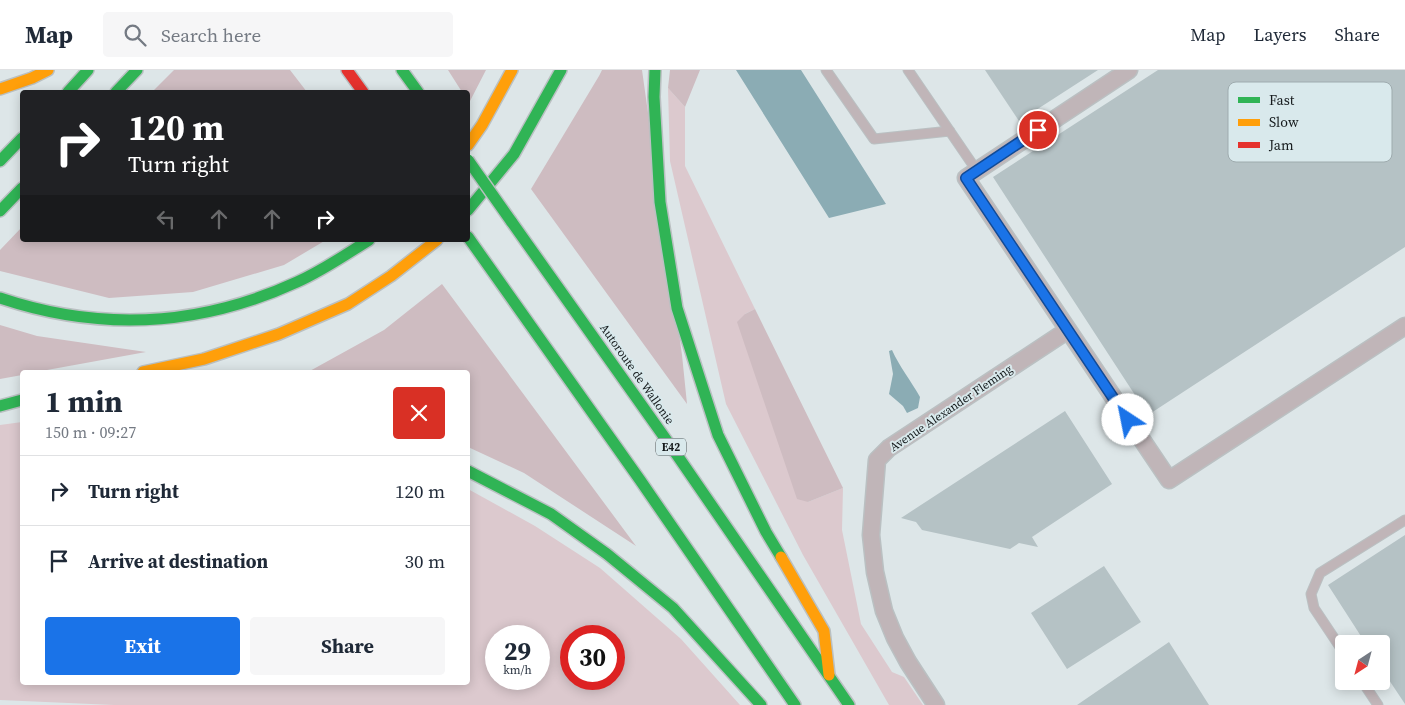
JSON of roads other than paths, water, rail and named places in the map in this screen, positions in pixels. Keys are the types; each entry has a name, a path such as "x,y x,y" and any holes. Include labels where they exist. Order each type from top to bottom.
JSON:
{"highway":[{"path":"0,89 32,78 48,70"},
{"path":"70,90 88,70"},
{"path":"118,90 137,70"},
{"path":"347,70 362,90"},
{"path":"402,70 417,90"},
{"path":"470,142 482,125 512,70"},
{"path":"470,208 514,154 561,70"},
{"path":"655,70 654,97 660,202 677,308 718,435 766,532 824,631 829,675"},
{"path":"0,160 20,140"},
{"name":"Autoroute de Wallonie","path":"470,163 671,446 849,705"},
{"path":"0,211 20,190"},
{"path":"470,240 640,480 794,705"},
{"path":"0,298 29,308 89,320 136,321 186,315 234,305 287,287 331,265 366,242"},
{"path":"152,370 204,359 278,334 348,304 391,276 434,242"},
{"path":"0,406 20,401"},
{"path":"470,473 550,514 607,554 673,608 761,705"}],"street":[{"path":"1129,70 966,178 1169,480 1405,326"},
{"name":"Avenue Alexander Fleming","path":"936,705 908,662 884,611 871,535 878,460 889,448 1068,330"}],"lane":[{"path":"826,70 874,139 950,131"},
{"path":"908,70 977,171"},
{"path":"1335,640 1314,608 1311,594 1320,573 1405,520"},
{"path":"1368,690 1378,705"}],"water":[{"path":"736,70 801,70 886,204 829,218"},
{"path":"892,350 920,397 918,408 907,413 903,406 889,394 893,374 889,351"}]}
